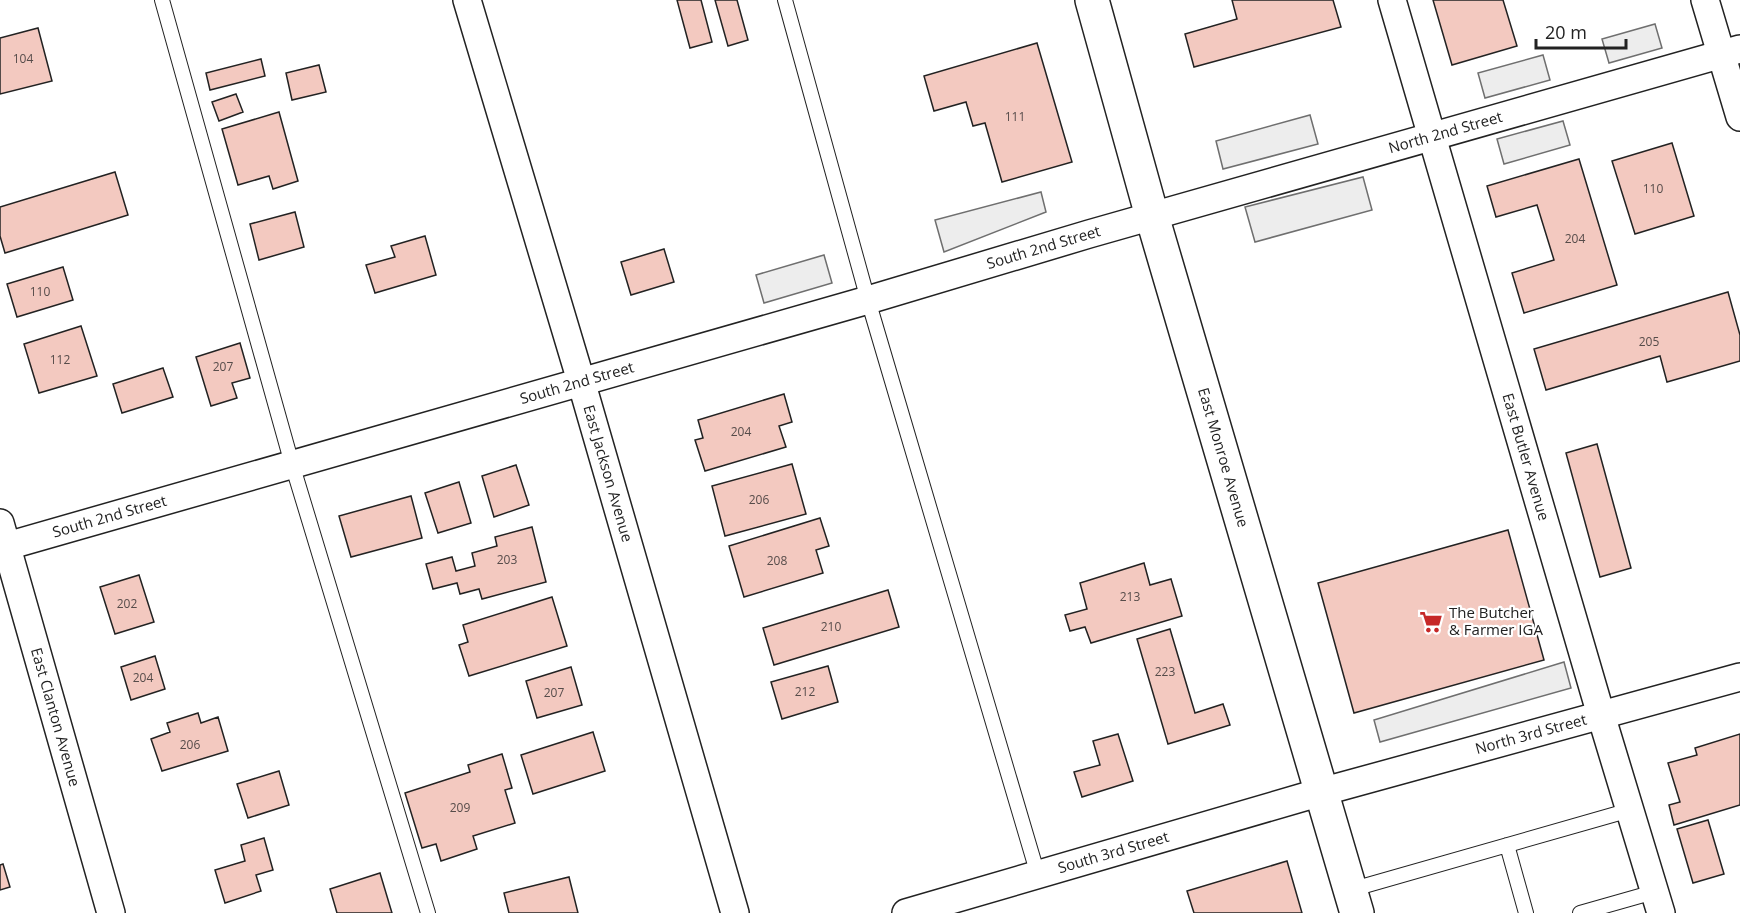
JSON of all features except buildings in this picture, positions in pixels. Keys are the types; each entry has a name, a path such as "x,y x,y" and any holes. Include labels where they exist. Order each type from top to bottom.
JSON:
{"main road":[{"name":"East Monroe Avenue","path":"1092,0 1152,216 1354,901"}],"street":[{"name":"East Jackson Avenue","path":"467,0 581,381 735,913"},
{"name":"East Butler Avenue","path":"1392,0 1600,715 1658,903"},
{"path":"1705,0 1731,52 1740,117"},
{"name":"North 2nd Street","path":"1152,216 1731,52"},
{"name":"South 2nd Street","path":"2,539 292,464 868,300 1152,216"},
{"name":"East Clanton Avenue","path":"2,539 111,913"},
{"name":"North 3rd Street","path":"1321,792 1740,677"},
{"name":"South 3rd Street","path":"906,913 1321,792"}],"lane":[{"path":"162,0 292,464 428,913"},
{"path":"785,0 868,300 1038,875"},
{"path":"1354,901 1507,845 1630,810"},
{"path":"1507,845 1526,913"},
{"path":"1580,913 1658,903"}],"shaded area":[{"path":"1655,24 1662,48 1609,63 1602,39"},
{"path":"1543,55 1550,80 1485,98 1478,73"},
{"path":"1310,115 1318,144 1223,169 1216,141"},
{"path":"1563,121 1570,145 1504,164 1497,139"},
{"path":"1363,177 1372,210 1255,242 1245,207"},
{"path":"1041,192 1046,212 944,252 935,220"},
{"path":"824,255 832,283 764,303 756,275"},
{"path":"1564,662 1571,688 1380,742 1374,720"}],"place":[{"name":"The Butcher & Farmer IGA","path":"1431,622"}]}
